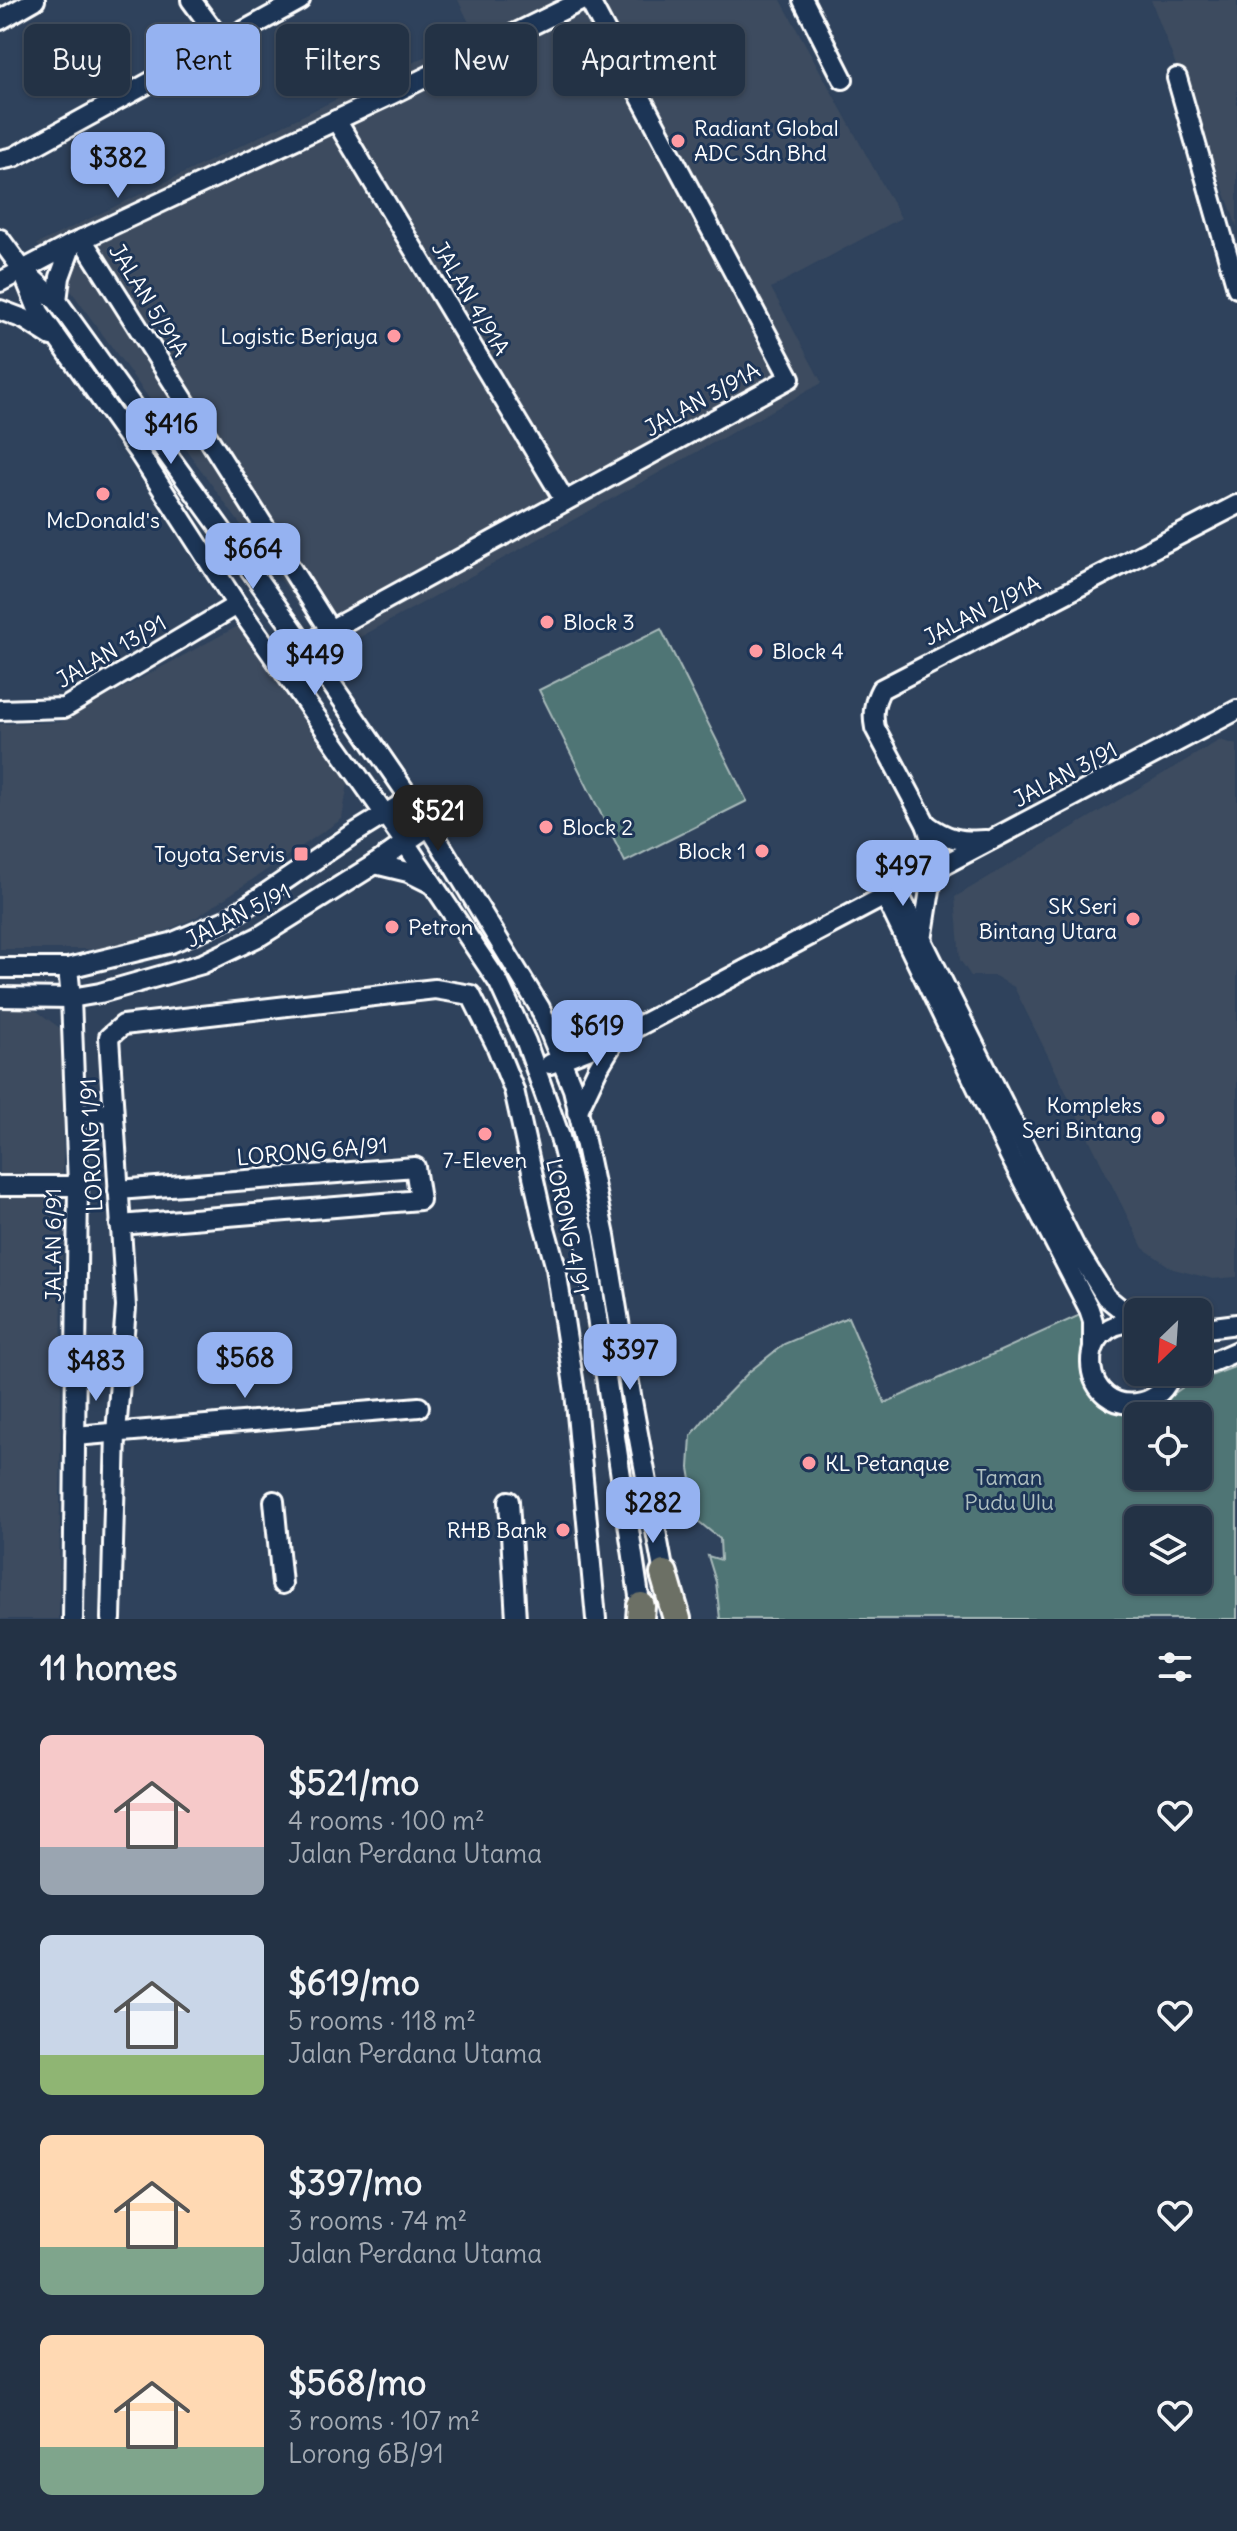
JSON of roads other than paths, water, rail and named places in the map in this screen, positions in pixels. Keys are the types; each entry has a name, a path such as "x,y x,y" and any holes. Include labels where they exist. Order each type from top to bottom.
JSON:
{"highway":[{"path":"664,1574 677,1619"}],"street":[{"path":"191,0 209,24"},
{"path":"255,24 300,0"},
{"path":"0,282 77,242 583,0"},
{"name":"JALAN 3/91A","path":"306,647 330,630 790,378 589,0"},
{"path":"803,0 843,79"},
{"path":"0,20 32,1"},
{"path":"1177,78 1237,288"},
{"path":"0,160 14,157 146,84"},
{"name":"JALAN 4/91A","path":"336,120 565,501"},
{"path":"0,239 22,269 57,301 306,647 429,826 540,1008 573,1089 605,1236 670,1619"},
{"path":"57,301 60,277 77,242"},
{"name":"JALAN 5/91A","path":"77,242 330,630"},
{"path":"22,269 39,312 139,453 237,605 406,844 499,983 537,1070 560,1137 588,1251 641,1615"},
{"path":"0,310 37,326 62,346"},
{"name":"JALAN 2/91A","path":"916,880 935,851 926,824 875,728 873,716 881,689 1237,505"},
{"name":"JALAN 13/91","path":"0,710 64,708 237,605"},
{"path":"306,647 297,655 295,664 307,703"},
{"name":"JALAN 3/91","path":"537,1070 616,1038 1237,710"},
{"path":"353,834 363,819 365,787"},
{"name":"JALAN 5/91","path":"0,968 68,968 171,943 228,919 410,799"},
{"path":"926,824 954,840 992,839"},
{"name":"JALAN 5/91","path":"0,997 71,998 100,993 202,964 260,936 406,844 429,826"},
{"path":"375,864 408,872 434,885"},
{"path":"916,944 933,871"},
{"path":"891,893 1075,1247 1106,1297 1124,1311"},
{"path":"865,905 916,944 1010,1156 1089,1309 1093,1321 1090,1360 1098,1387 1108,1397 1121,1403 1135,1404 1148,1401 1164,1386"},
{"name":"JALAN 6/91","path":"68,968 78,1186 73,1619"},
{"name":"LORONG 1/91","path":"111,1619 116,1433 126,1307 109,1037 123,1025 435,989 471,995"},
{"path":"30,998 56,1010 72,1028 86,1003 100,993"},
{"name":"LORONG 4/91","path":"471,995 514,1090 556,1268 575,1392 596,1619"},
{"path":"577,1112 616,1038"},
{"path":"75,1114 113,1112"},
{"name":"LORONG 6A/91","path":"118,1190 415,1167 420,1200 120,1225"},
{"path":"0,1186 78,1186"},
{"path":"1093,1347 1100,1335 1124,1322"},
{"path":"1212,1327 1237,1324"},
{"path":"1212,1362 1237,1351"},
{"path":"75,1436 419,1407"},
{"path":"274,1501 282,1584"},
{"path":"509,1501 516,1619"}],"place":[{"name":"Radiant Global ADC Sdn Bhd","path":"678,141"},
{"name":"Logistic Berjaya","path":"394,336"},
{"name":"McDonald's","path":"103,494"},
{"name":"Block 3","path":"547,622"},
{"name":"Block 4","path":"756,651"},
{"name":"Block 2","path":"546,827"},
{"name":"Block 1","path":"762,851"},
{"name":"Toyota Servis","path":"301,854"},
{"name":"SK Seri Bintang Utara","path":"1133,919"},
{"name":"Petron","path":"392,927"},
{"name":"Kompleks Seri Bintang","path":"1158,1118"},
{"name":"7-Eleven","path":"485,1134"},
{"name":"KL Petanque","path":"809,1463"},
{"name":"RHB Bank","path":"563,1530"}],"park label":[{"name":"Taman Pudu Ulu","path":"1009,1490"}]}
